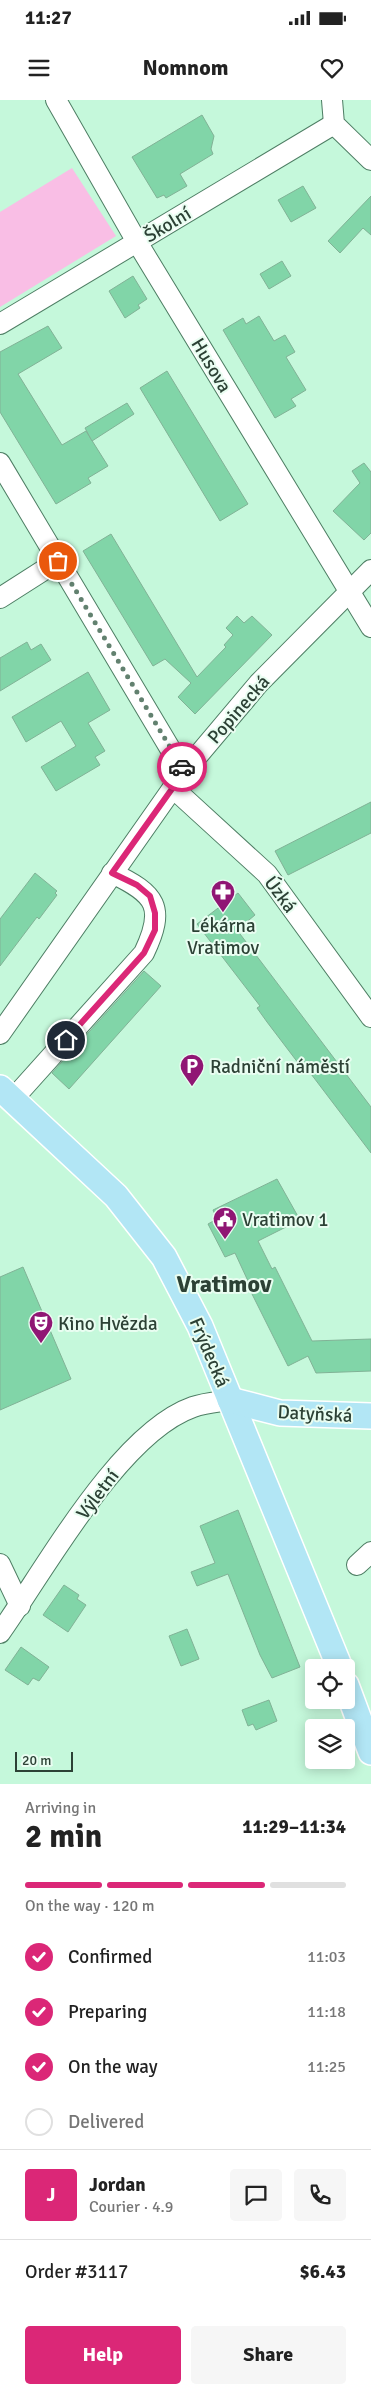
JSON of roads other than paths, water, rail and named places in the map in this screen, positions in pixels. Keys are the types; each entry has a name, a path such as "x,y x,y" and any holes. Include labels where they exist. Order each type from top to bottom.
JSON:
{"main road":[{"name":"Frýdecká","path":"6,1093 116,1196 164,1257 200,1326 336,1659"},
{"name":"Datyňská","path":"230,1400 280,1413 371,1416"},
{"path":"355,1709 371,1752"}],"street":[{"name":"Husova","path":"56,100 137,242 371,627"},
{"path":"332,100 334,124 371,160"},
{"name":"Školní","path":"0,324 334,124"},
{"name":"Úzká","path":"0,463 58,561 179,780 267,874 371,1017"},
{"path":"0,598 58,561"},
{"name":"Popinecká","path":"0,1034 179,780 259,683 371,570"},
{"path":"6,1093 144,953 155,930 155,913 150,896 137,885 112,873"},
{"name":"Výletní","path":"0,1634 89,1502 127,1454 163,1424 192,1408 230,1400"},
{"path":"0,1564 20,1606"}],"place":[{"name":"Lékárna Vratimov","path":"223,913"},
{"name":"Radniční náměstí","path":"192,1087"},
{"name":"Vratimov 1","path":"225,1240"},
{"name":"Kino Hvězda","path":"41,1344"}],"district":[{"name":"Vratimov","path":"224,1284"}]}
